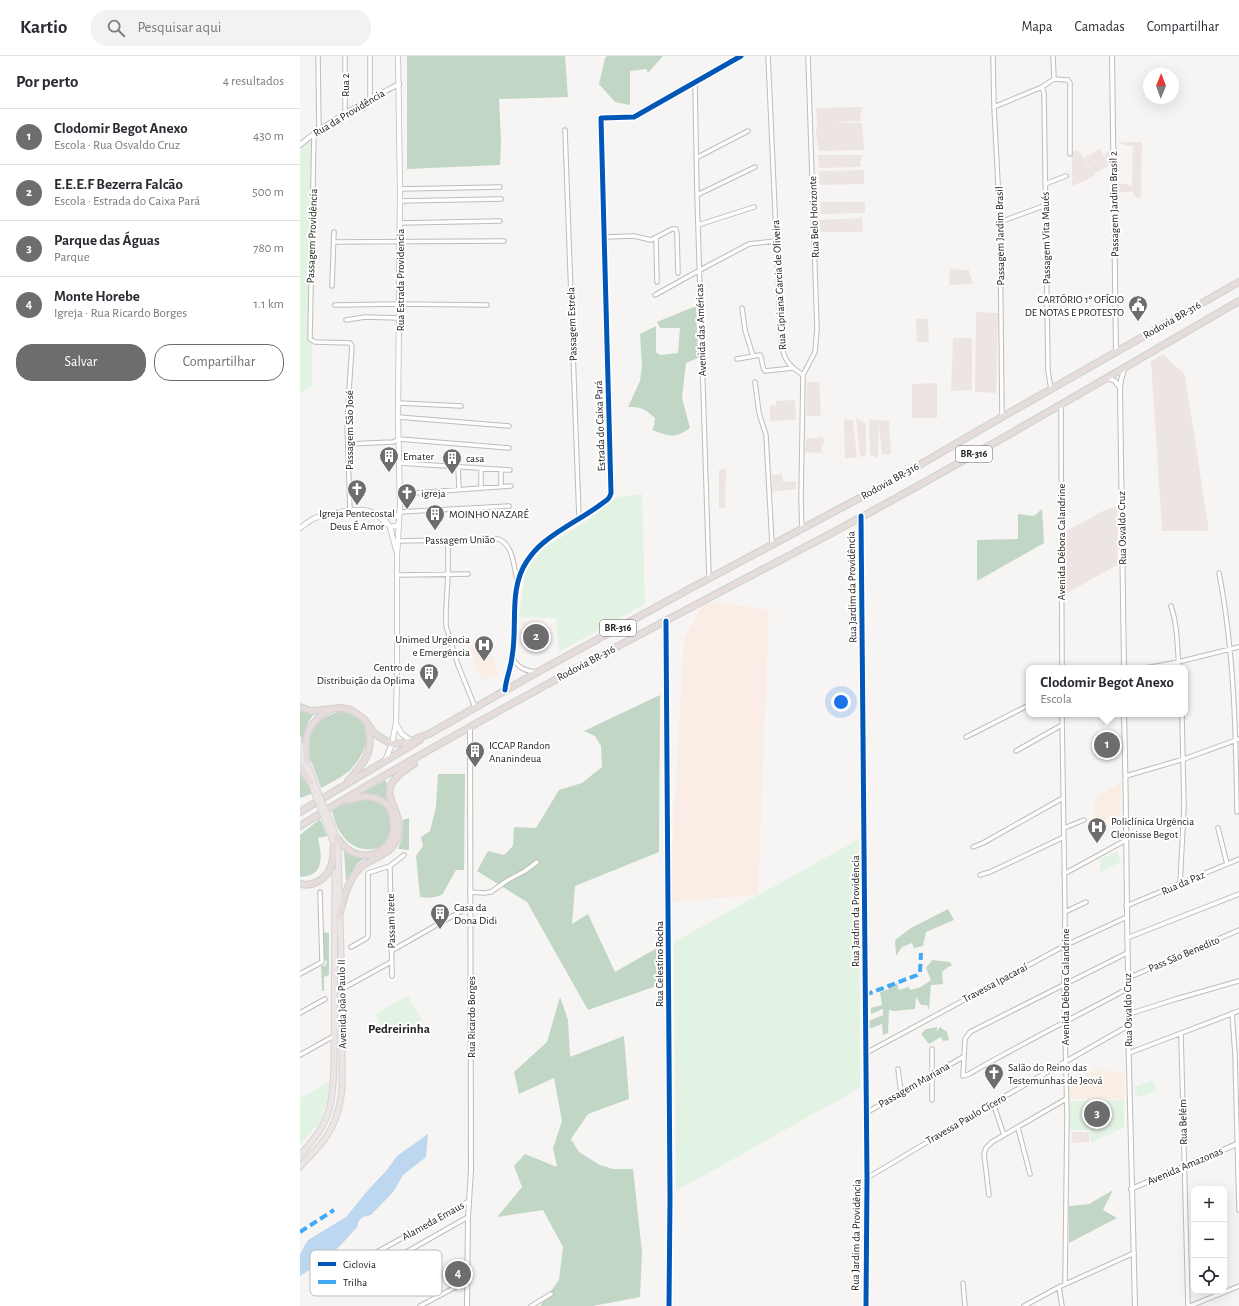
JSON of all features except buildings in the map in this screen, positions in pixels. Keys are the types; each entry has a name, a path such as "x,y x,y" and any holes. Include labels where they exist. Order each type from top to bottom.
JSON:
{"highway":[{"name":"Rodovia BR-316","path":"537,672 897,478 1239,282"},
{"name":"Rodovia BR-316","path":"470,728 541,687 861,516 1061,404 1239,301"},
{"name":"BR-316","path":"301,810 342,787 428,734 537,672"},
{"path":"300,707 311,711 341,708 351,710 358,714 375,734 392,744 401,744 428,734"},
{"path":"307,762 305,741 307,732 316,720 329,710"},
{"path":"342,787 363,764 368,756 370,742 368,725"},
{"name":"BR-316","path":"302,826 470,728"},
{"path":"340,916 347,888 357,872 368,863 387,852 397,838 398,820 390,794 392,781 404,770 434,752 436,747"},
{"path":"300,767 312,784"},
{"path":"334,806 358,797 375,797 388,806 393,818 394,832 389,843 379,852 365,856 354,854 336,837"},
{"path":"300,884 313,884 326,876 333,861 334,844"}],"main road":[{"name":"Rua Estrada Providencia","path":"385,761 392,744 396,723 398,541 400,505 398,417 400,189 398,56"},
{"path":"388,526 385,520 386,516 392,513 400,505"},
{"path":"300,528 313,519 350,511 363,510 371,511 388,526 396,526 399,517 392,513"},
{"name":"Rua Estrada Providencia","path":"388,526 398,556"},
{"path":"396,723 402,734 410,740"},
{"path":"300,744 307,762 312,784"},
{"path":"300,754 331,829"},
{"name":"Avenida João Paulo II","path":"300,1167 323,1142 334,1124 341,1101 343,1060 338,852 336,837 331,829"},
{"name":"Avenida João Paulo II","path":"300,1155 316,1137 323,1126 329,1114 332,1098 334,1036 335,858 331,829"}],"street":[{"path":"318,56 319,130"},
{"name":"Rua 2","path":"345,56 345,114"},
{"path":"370,56 370,100"},
{"path":"695,83 741,56"},
{"name":"Rua Cipriana Garcia de Oliveira","path":"768,56 780,343 784,357 793,368 803,375"},
{"name":"Rua Belo Horizonte","path":"803,375 815,352 817,328 808,56"},
{"name":"Passagem Jardim Brasil","path":"993,56 1000,222 1002,417"},
{"path":"1053,56 1054,80"},
{"name":"Passagem Jardim Brasil 2","path":"1112,56 1116,352"},
{"path":"994,108 1042,87 1054,80 1068,80 1070,85 1070,154"},
{"name":"Estrada do Caixa Pará","path":"505,690 512,657 517,581 522,569 542,544 604,502 609,498 611,493 601,118 634,117 695,83"},
{"name":"Avenida das Américas","path":"695,83 709,578"},
{"name":"Rua da Providência","path":"300,145 314,133 399,84"},
{"name":"Passagem Vita Maués","path":"1042,87 1044,93 1048,371 1051,389"},
{"name":"Passagem Estrela","path":"565,130 579,518"},
{"path":"696,158 748,131"},
{"name":"Passagem Providência","path":"314,133 310,339 315,342 350,343 352,348"},
{"path":"697,195 755,167"},
{"path":"1045,184 1066,176"},
{"path":"400,189 500,187"},
{"path":"400,201 501,199"},
{"path":"1000,222 1046,205"},
{"path":"698,225 754,207"},
{"path":"400,223 500,221"},
{"path":"605,237 634,236 649,240 672,229 677,230 678,273"},
{"path":"332,286 334,232"},
{"path":"656,237 657,282"},
{"path":"334,242 504,241"},
{"path":"655,295 749,244 776,241"},
{"path":"335,305 487,304"},
{"path":"742,308 745,330 753,356"},
{"path":"346,320 365,317 399,318"},
{"name":"Passagem São José","path":"350,511 347,421 352,348"},
{"path":"737,359 760,355 763,369 765,371 793,368"},
{"name":"Rua Osvaldo Cruz","path":"1124,665 1120,389 1125,367"},
{"path":"802,528 803,375"},
{"path":"1106,378 1115,381 1120,389"},
{"path":"755,382 759,413 766,435 772,544"},
{"path":"399,402 461,406"},
{"name":"Avenida Débora Calandrine","path":"1061,404 1062,665"},
{"path":"1052,409 1061,415"},
{"path":"398,417 509,426"},
{"path":"348,444 393,442 399,439 509,448"},
{"path":"399,463 510,470"},
{"path":"458,467 459,490"},
{"path":"481,468 481,488"},
{"path":"501,470 501,487"},
{"path":"400,494 511,486"},
{"path":"399,517 509,506"},
{"name":"Rua Jardim da Providência","path":"861,516 867,1178 866,1306"},
{"name":"Passagem União","path":"398,541 488,538 501,540 509,548 517,581"},
{"path":"448,540 446,626 458,665 475,707"},
{"path":"1219,573 1228,624 1237,740 1237,812"},
{"path":"398,575 468,574"},
{"path":"1171,606 1176,627 1178,662"},
{"name":"Rua Celestino Rocha","path":"666,621 670,1198 669,1306"},
{"path":"1162,665 1239,646"},
{"path":"512,657 523,670 537,672"},
{"path":"966,737 1026,707"},
{"name":"Avenida Débora Calandrine","path":"1062,717 1065,912 1064,1023 1066,1099 1065,1284"},
{"name":"Rua Osvaldo Cruz","path":"1124,717 1126,776 1126,916 1129,988 1128,1026 1135,1306"},
{"path":"1180,885 1184,807 1182,717"},
{"path":"1016,751 1062,725"},
{"name":"Rua Ricardo Borges","path":"467,1306 468,1201 471,1170 470,728"},
{"path":"1126,776 1184,759 1237,740"},
{"path":"973,847 983,843 1063,798"},
{"path":"1064,828 1084,820"},
{"path":"1218,828 1227,864"},
{"path":"980,875 990,872 1064,837"},
{"path":"1064,874 1126,840"},
{"path":"350,947 365,939 368,935 369,872 390,866 404,855"},
{"name":"Rua da Paz","path":"1126,906 1180,885 1239,859"},
{"path":"470,892 491,892 537,862"},
{"name":"Passam Izete","path":"390,866 392,976"},
{"path":"300,974 322,962 320,892"},
{"path":"1127,938 1239,894"},
{"path":"1065,912 1086,902"},
{"path":"391,952 470,906"},
{"name":"Travessa Ipacaraí","path":"866,1053 1064,946 1126,916"},
{"name":"Pass São Benedito","path":"1128,978 1239,930"},
{"path":"1127,953 970,1032 965,1039 963,1076 1129,988"},
{"path":"342,989 391,962"},
{"path":"1129,1014 1239,981"},
{"path":"300,1013 325,999"},
{"path":"1129,1054 1239,1011"},
{"path":"1232,1013 1238,1144 1239,1210"},
{"name":"Travessa Paulo Cícero","path":"867,1178 1128,1026"},
{"name":"Rua Belém","path":"1181,1034 1189,1306"},
{"path":"300,1055 334,1036"},
{"path":"932,1049 932,1100"},
{"name":"Passagem Mariana","path":"866,1113 963,1058"},
{"path":"898,1069 901,1093"},
{"path":"989,1195 985,1150 992,1142 1066,1099"},
{"path":"994,1103 1004,1135"},
{"path":"1018,1128 1030,1174"},
{"name":"Avenida Amazonas","path":"1131,1188 1238,1144"},
{"name":"Alameda Emaus","path":"381,1250 468,1201"},
{"path":"411,1250 468,1218"},
{"path":"1024,1306 1065,1284 1134,1253"},
{"path":"442,1294 467,1281"},
{"path":"963,1283 965,1306"},
{"path":"1189,1306 1239,1286"},
{"path":"1059,1287 1062,1306"},
{"path":"530,1306 551,1294"},
{"path":"420,1306 439,1296"}],"shaded area":[{"path":"862,107 860,121 834,122 862,123 864,150 819,151 816,134 816,108"},
{"path":"1119,142 1142,142 1141,198 1134,197 1133,192 1116,192 1116,184 1128,184 1132,187 1133,146 1124,145"},
{"path":"1100,149 1108,163 1104,154 1110,150 1110,165 1093,174 1094,175 1084,181 1072,186 1072,152 1078,150 1089,167 1098,161 1089,166 1084,158"},
{"path":"818,155 862,155 860,167 819,168"},
{"path":"864,170 864,184 820,185 819,171"},
{"path":"820,202 865,202 865,213 821,214"},
{"path":"862,218 863,232 820,232 819,220"},
{"path":"950,269 969,270 973,284 949,285"},
{"path":"976,312 998,313 996,393 975,392"},
{"path":"916,319 928,319 929,342 917,342"},
{"path":"953,338 972,338 972,390 951,391"},
{"path":"1163,354 1185,375 1209,531 1162,531 1151,361"},
{"path":"807,382 819,382 821,416 807,416 806,419"},
{"path":"937,383 937,418 912,418 912,384"},
{"path":"795,400 796,420 770,421 770,406 776,405 776,401"},
{"path":"856,418 866,424 866,455 860,457"},
{"path":"844,419 853,421 857,457 845,459"},
{"path":"869,419 889,421 891,455 882,454 879,425 878,458 870,455"},
{"path":"823,437 824,444 822,445 821,453 805,452 806,439"},
{"path":"726,469 725,508 719,509 719,470"},
{"path":"782,474 783,482 796,481 796,489 772,492 772,475"},
{"path":"1117,506 1118,566 1115,566 1064,595 1063,533 1103,511"},
{"path":"705,600 769,610 758,895 669,902 684,639"},
{"path":"537,620 538,633 549,633 549,641 524,647 522,622"},
{"name":"Unimed Urgência e Emergência","path":"474,643 476,647 483,644 485,649 489,648 499,674 482,681 468,645"},
{"path":"1098,739 1121,739 1121,748 1093,748 1094,742"},
{"path":"1121,783 1120,814 1095,826 1095,797"},
{"path":"1101,1067 1102,1071 1108,1069 1110,1072 1125,1072 1124,1099 1068,1099 1068,1085"},
{"path":"1072,1132 1089,1132 1089,1142 1072,1143"}],"green space":[{"path":"407,56 565,56 568,97 499,99 501,140 500,165 407,169"},
{"path":"607,56 663,56 648,73 646,69 630,71 630,105 615,102 599,84 605,58"},
{"path":"312,138 312,386 300,393 300,148"},
{"path":"696,306 698,358 686,363 682,398 690,428 680,434 668,435 652,430 655,418 649,412 637,407 628,407 640,381 642,366 640,334 656,326 656,352 660,355 678,353 680,328 660,328 657,322"},
{"path":"642,494 645,604 559,652 556,618 519,617 525,572 543,549 591,518 617,497"},
{"path":"1042,509 1044,543 977,581 977,540 1018,539 1018,514 1034,516"},
{"path":"660,695 659,852 575,886 572,924 588,914 615,972 662,945 662,984 588,1010 527,902 477,871 488,851 504,855 513,846 514,827 536,828 559,790 582,783 602,767 601,746 595,736 584,731"},
{"path":"300,708 315,713 306,726 303,743 300,735"},
{"path":"339,712 351,713 361,720 365,727 366,741 361,755 352,768 341,777 321,788 309,755 309,732 322,719"},
{"path":"300,770 310,782 311,794 300,798"},
{"path":"438,774 465,774 464,870 456,870 442,895 430,898 420,897 416,856 423,846 421,837 430,831 436,807"},
{"path":"386,780 390,806 362,793"},
{"path":"358,799 375,799 388,810 392,823 389,843 375,849 362,849 350,843 340,832 336,825 332,811 339,806"},
{"path":"409,818 409,850 398,849 402,837 403,820"},
{"path":"320,819 327,836 318,838 321,858 320,864 314,873 308,876 300,877 300,835"},
{"path":"859,839 860,1088 676,1191 674,942"},
{"path":"344,850 365,858 357,864 346,881"},
{"path":"1117,851 1121,862 1100,872 1100,860"},
{"path":"948,909 954,920 926,932 923,946 914,948 912,943 902,947 896,956 895,940 911,928"},
{"path":"323,932 329,933 329,975 324,977 324,991 322,991 321,966 325,966 327,962 323,958"},
{"path":"932,960 950,962 952,966 948,967 942,972 943,984 931,985 929,1010 927,1005 921,1005 916,997 915,1009 889,1010 888,1033 883,1035 882,1024 869,1029 869,1021 883,1015 883,1009 871,1014 871,1008 882,1005 880,992 889,989 889,987 897,983 899,990 908,987 911,990 921,987 931,980 926,968"},
{"path":"408,996 422,1020 388,1038 375,1014"},
{"path":"560,997 568,1020 570,1057 624,1036 629,1099 588,1114 571,1139 579,1152 600,1165 613,1169 633,1169 642,1252 640,1297 593,1306 540,1306 559,1280 563,1247 543,1210 497,1217 522,1187 514,1166 525,1154 557,1167 553,1148 562,1121 554,1078 519,1094 514,1072 547,1042"},
{"path":"937,1027 937,1032 940,1027 947,1032 949,1040 943,1041 941,1037 929,1044 921,1034 926,1029"},
{"path":"1153,1080 1157,1091 1138,1097 1134,1087"},
{"path":"329,1082 328,1099 320,1122 300,1145 300,1098"},
{"path":"1124,1100 1124,1127 1091,1143 1090,1130 1070,1130 1070,1101"},
{"path":"1113,1190 1103,1210 1117,1218 1069,1243 1069,1206 1089,1204"}],"water":[{"path":"428,1134 426,1157 403,1175 394,1191 371,1215 363,1217 358,1222 358,1226 335,1250 310,1250 310,1270 300,1276 300,1254 308,1240 346,1217 397,1156"}],"marked path":[{"path":"865,995 917,975 920,972 921,953"},
{"path":"300,1232 334,1210"}],"cycle path":[{"path":"505,690 514,645 515,596 517,583 521,572 527,561 543,543 607,500 611,493 601,118 634,117 741,56"},
{"path":"861,516 867,1178 866,1306"},
{"path":"666,621 670,1198 669,1306"}],"place":[{"name":"CARTÓRIO 1º OFÍCIO DE NOTAS E PROTESTO","path":"1138,322"},
{"name":"Emater","path":"389,473"},
{"name":"casa","path":"452,475"},
{"name":"Igreja Pentecostal Deus É Amor","path":"357,506"},
{"name":"igreja","path":"407,510"},
{"name":"MOINHO NAZARÉ","path":"435,531"},
{"name":"E.E.E.F Bezerra Falcão","path":"536,637"},
{"name":"Unimed Urgência e Emergência","path":"484,662"},
{"name":"Centro de Distribuição da Oplima","path":"429,690"},
{"name":"Clodomir Begot Anexo","path":"1107,745"},
{"name":"ICCAP Randon Ananindeua","path":"475,768"},
{"name":"Policlínica Urgência Cleonisse Begot","path":"1097,844"},
{"name":"Casa da Dona Didi","path":"440,930"},
{"name":"Salão do Reino das Testemunhas de Jeová","path":"994,1090"},
{"name":"Parque das Águas","path":"1097,1114"},
{"name":"Monte Horebe","path":"458,1274"}],"district":[{"name":"Pedreirinha","path":"399,1029"}]}
